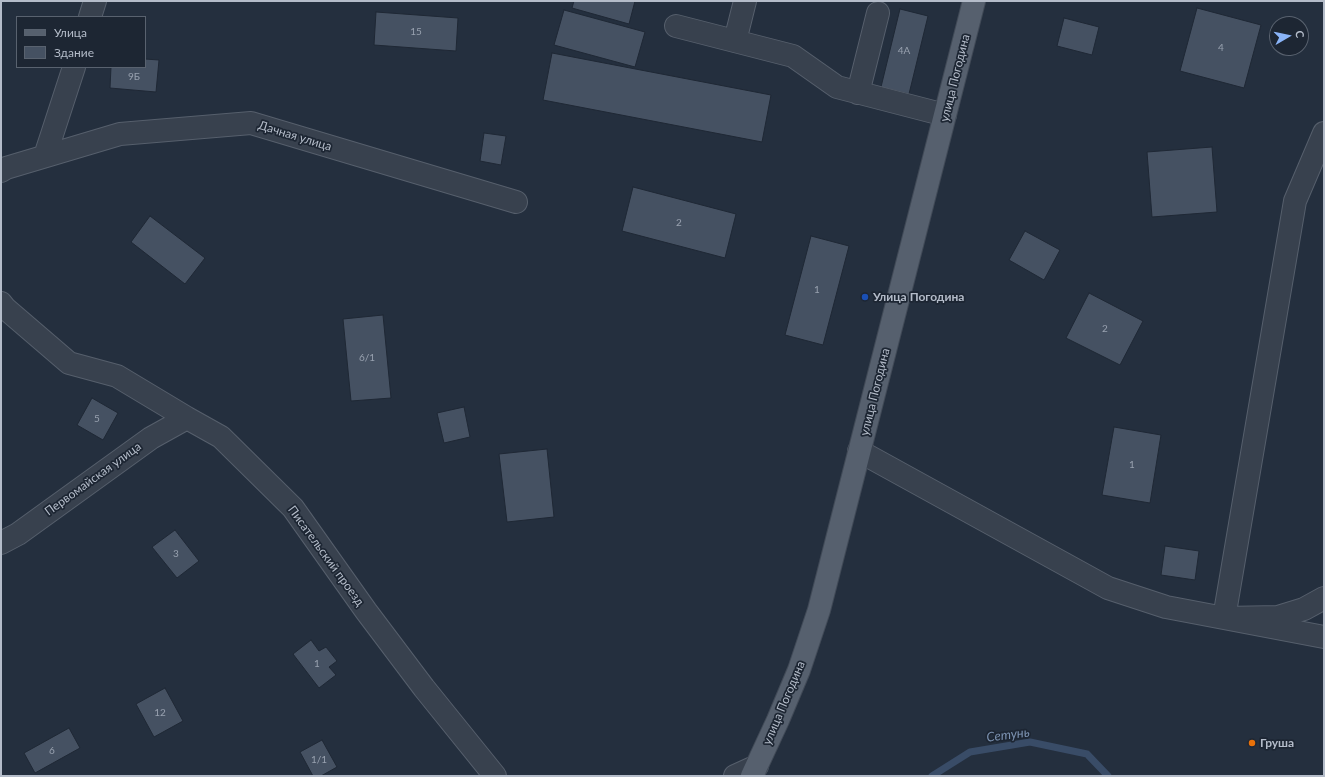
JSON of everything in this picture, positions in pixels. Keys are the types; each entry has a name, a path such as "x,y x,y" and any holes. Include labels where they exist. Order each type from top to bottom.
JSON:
{"main road":[{"name":"улица Погодина","path":"755,771 799,670 819,610 974,1"}],"street":[{"path":"90,16 95,1"},
{"path":"735,41 744,1"},
{"path":"858,93 878,13"},
{"path":"676,26 793,56 837,87 945,115"},
{"path":"45,156 74,68"},
{"name":"Дачная улица","path":"1,171 6,168 120,134 251,123 516,202"},
{"path":"1224,618 1295,202 1324,133"},
{"name":"Писательский проезд","path":"1,303 69,363 118,376 186,418 221,437 293,508 370,617 424,688 495,776"},
{"name":"Первомайская улица","path":"1,543 18,534 151,438 186,418"},
{"path":"859,451 1108,588 1166,607 1324,637"},
{"path":"1224,618 1278,617 1304,609 1324,598"},
{"path":"735,776 755,771"}],"building":[{"path":"574,1 635,1 629,24 572,8"},
{"path":"1197,8 1261,25 1244,88 1180,71"},
{"path":"900,9 928,16 909,94 881,87"},
{"path":"564,10 645,32 635,67 554,45"},
{"path":"376,12 458,18 456,51 374,45"},
{"path":"1064,18 1099,27 1092,55 1057,46"},
{"path":"552,53 771,95 762,142 543,100"},
{"path":"146,59 159,60 156,92 110,88 111,68 146,68"},
{"path":"484,133 506,136 501,165 480,161"},
{"path":"1212,147 1217,212 1152,217 1147,152"},
{"path":"633,187 736,214 725,258 622,231"},
{"path":"150,216 205,258 185,284 131,242"},
{"path":"1025,231 1060,250 1044,280 1009,260"},
{"path":"811,236 849,246 823,345 785,335"},
{"path":"1089,293 1143,321 1120,365 1066,338"},
{"path":"383,315 391,398 351,401 343,319"},
{"path":"92,398 118,413 103,440 77,425"},
{"path":"464,407 470,437 444,443 437,413"},
{"path":"1114,427 1161,435 1150,503 1102,495"},
{"path":"547,449 554,517 507,522 499,454"},
{"path":"175,530 199,561 177,578 152,547"},
{"path":"1165,546 1199,551 1195,580 1161,575"},
{"path":"311,640 319,651 326,647 337,661 329,667 336,675 319,688 293,654"},
{"path":"165,688 183,721 154,737 136,704"},
{"path":"69,728 80,748 35,773 24,753"},
{"path":"322,740 337,767 321,776 313,776 300,752"}],"waterway":[{"name":"Сетунь","path":"932,776 970,752 1030,742 1087,754 1108,776"}],"place":[{"name":"Улица Погодина","path":"865,297"},
{"name":"Груша","path":"1252,743"}]}
